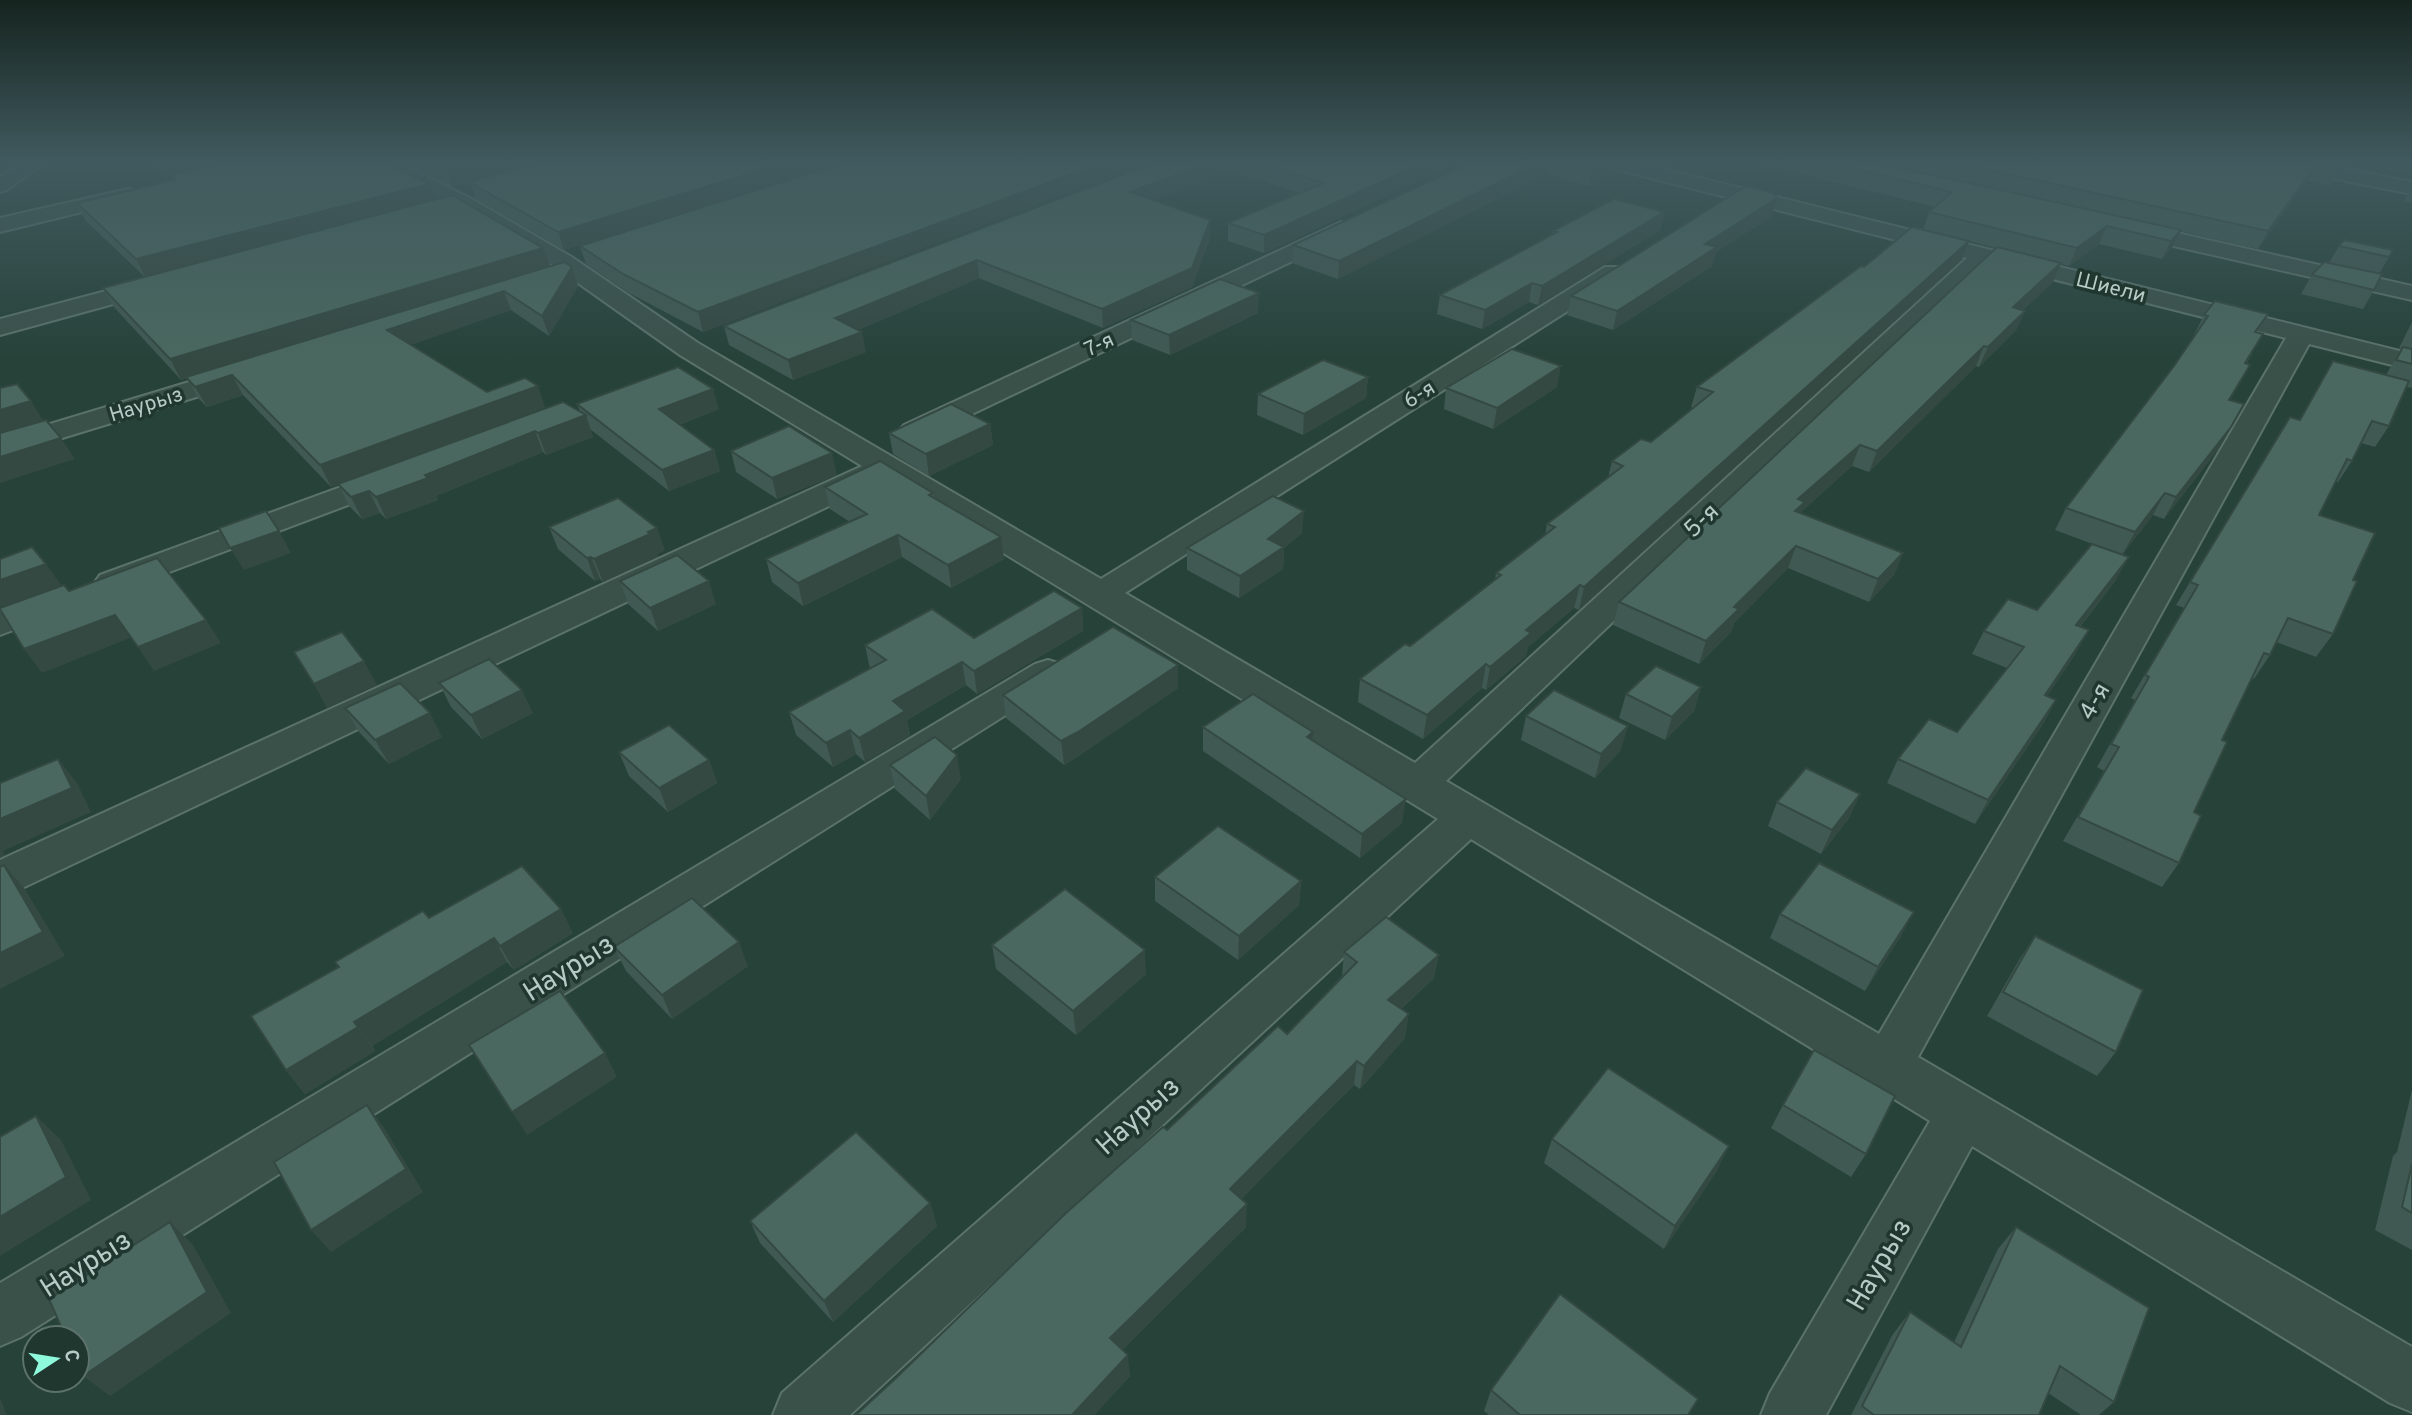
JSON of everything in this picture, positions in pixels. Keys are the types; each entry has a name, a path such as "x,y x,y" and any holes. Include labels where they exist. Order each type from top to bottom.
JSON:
{"street":[{"path":"501,227 566,266 694,356 875,461 1107,624 1417,785 2412,1381"},
{"name":"7-я","path":"875,461 1347,227"},
{"name":"Шиели","path":"1873,227 2412,362"},
{"path":"2120,227 2412,293"},
{"name":"5-я","path":"1417,785 1984,255"},
{"name":"6-я","path":"1107,624 1633,260"},
{"path":"0,327 185,277"},
{"name":"4-я","path":"1887,1066 2301,335"},
{"name":"Наурыз","path":"0,448 267,366"},
{"path":"0,879 875,461"},
{"path":"0,624 418,467"},
{"name":"Наурыз","path":"0,1316 1107,624"},
{"name":"Наурыз","path":"804,1415 1469,816"},
{"name":"Наурыз","path":"1792,1415 1963,1112"}],"building":[{"path":"102,227 261,227 136,259"},
{"path":"332,227 507,227 543,248 170,359 103,288"},
{"path":"549,227 574,227 558,232"},
{"path":"640,227 928,227 698,312 623,274 580,246"},
{"path":"985,227 1207,227 1192,268 1102,309 977,260 835,318 862,332 788,360 724,326"},
{"path":"1240,227 1282,227 1264,235"},
{"path":"1332,227 1408,227 1339,261 1293,245"},
{"path":"1561,227 1639,227 1542,286 1532,283 1485,310 1440,295 1557,232 1553,231"},
{"path":"1681,227 1732,227 1705,244 1717,247 1617,311 1571,296"},
{"path":"1912,227 1969,241 1584,587 1580,585 1526,630 1531,633 1490,667 1486,664 1427,715 1360,679 1405,644 1410,646 1501,575 1496,573 1555,527 1547,524 1623,466 1612,461 1641,439 1651,442 1713,392 1697,387 1861,266 1864,267"},
{"path":"1991,227 2106,227 2077,248"},
{"path":"2111,227 2168,227 2181,230 2171,241"},
{"path":"2250,227 2271,227 2268,231"},
{"path":"2344,240 2393,250 2389,257 2339,246"},
{"path":"1997,247 2061,263 2013,307 2025,311 1988,347 1984,346 1877,451 1860,445 1798,499 1805,502 1795,511 1903,553 1878,579 1796,546 1734,607 1739,609 1706,641 1619,602"},
{"path":"564,262 572,267 542,316 504,291 387,330 487,392 525,378 538,386 320,465 232,375 195,387 186,377"},
{"path":"2324,262 2382,274 2374,290 2312,275"},
{"path":"1220,279 1259,293 1169,335 1131,320"},
{"path":"2215,301 2268,314 2255,332 2263,334 2245,363 2250,365 2229,400 2244,404 2231,427 2176,497 2165,493 2135,532 2066,508 2174,366"},
{"path":"2403,347 2412,349 2412,364 2396,360"},
{"path":"1512,349 1561,366 1497,408 1446,388"},
{"path":"1323,360 1368,377 1304,414 1258,394"},
{"path":"2333,361 2409,381 2389,426 2372,421 2352,461 2347,459 2319,515 2375,533 2353,580 2357,581 2333,634 2288,618 2270,655 2264,653 2222,740 2227,742 2194,812 2201,816 2179,863 2078,817 2119,747 2111,744 2149,677 2145,675 2198,585 2190,582 2290,417 2300,420"},
{"path":"678,367 713,389 659,409 714,450 662,470 577,404"},
{"path":"17,384 31,401 0,410 0,388"},
{"path":"563,402 586,415 538,433 535,431 425,475 428,478 376,497 369,491 351,497 338,484"},
{"path":"951,404 990,424 926,454 889,433"},
{"path":"46,420 61,438 0,457 0,433"},
{"path":"789,426 832,453 772,478 731,451"},
{"path":"880,461 933,493 929,495 1001,537 948,565 898,535 798,583 766,559 867,514 825,487"},
{"path":"1273,496 1304,511 1268,539 1284,547 1240,576 1187,548"},
{"path":"618,498 657,528 648,532 650,534 594,559 587,558 549,527"},
{"path":"266,511 279,531 230,548 219,528"},
{"path":"2092,544 2129,557 2076,625 2089,630 2045,695 2056,700 1988,800 1898,759 1929,719 1957,732 2024,647 1984,631 2008,599 2037,610"},
{"path":"32,547 46,564 0,580 0,559"},
{"path":"677,555 709,581 650,608 620,581"},
{"path":"157,558 206,620 138,647 115,615 24,649 0,609 64,585 69,591"},
{"path":"1054,591 1082,608 974,671 962,662 893,701 905,711 859,738 850,730 826,743 789,712 886,660 865,645 932,609 974,638"},
{"path":"1113,627 1178,665 1061,741 1003,695"},
{"path":"342,632 364,661 314,684 294,652"},
{"path":"489,659 522,690 471,715 439,683"},
{"path":"1656,666 1701,687 1672,717 1626,694"},
{"path":"400,683 430,713 375,740 345,708"},
{"path":"1554,690 1628,726 1601,754 1526,716"},
{"path":"1253,694 1313,732 1307,737 1406,799 1362,834 1203,727"},
{"path":"669,725 709,760 659,788 619,752"},
{"path":"935,737 957,755 926,796 890,765"},
{"path":"58,759 72,788 0,819 0,783"},
{"path":"1806,768 1860,794 1832,830 1777,802"},
{"path":"1218,826 1301,881 1239,936 1155,877"},
{"path":"1819,863 1914,912 1878,967 1780,914"},
{"path":"4,865 43,932 0,953 0,867"},
{"path":"522,866 561,909 500,946 494,938 354,1022 358,1027 286,1070 251,1016 339,967 335,962 423,911 429,918"},
{"path":"1065,889 1145,950 1073,1011 992,945"},
{"path":"692,898 739,942 662,995 614,947"},
{"path":"1386,917 1439,955 1388,1000 1409,1014 1364,1066 1357,1061 1230,1189 1247,1204 1110,1338 1128,1355 1072,1415 856,1415 1066,1213 1163,1127 1167,1130 1278,1026 1287,1034 1357,962 1344,952"},
{"path":"2035,936 2143,990 2116,1052 2003,992"},
{"path":"560,991 605,1053 512,1112 469,1045"},
{"path":"1814,1050 1895,1096 1866,1154 1783,1105"},
{"path":"1608,1068 1729,1146 1675,1226 1552,1139"},
{"path":"367,1105 406,1169 311,1230 274,1162"},
{"path":"36,1116 66,1177 0,1217 0,1137"},
{"path":"856,1132 930,1203 824,1301 750,1221"},
{"path":"2412,1164 2412,1213 2402,1207"},
{"path":"170,1222 207,1292 91,1371 91,1324 60,1324 49,1299"},
{"path":"2016,1227 2149,1308 2114,1402 2060,1366 2039,1415 1874,1415 1862,1406 1910,1312 1961,1347"},
{"path":"1560,1294 1698,1399 1688,1415 1520,1415 1491,1390"}]}
